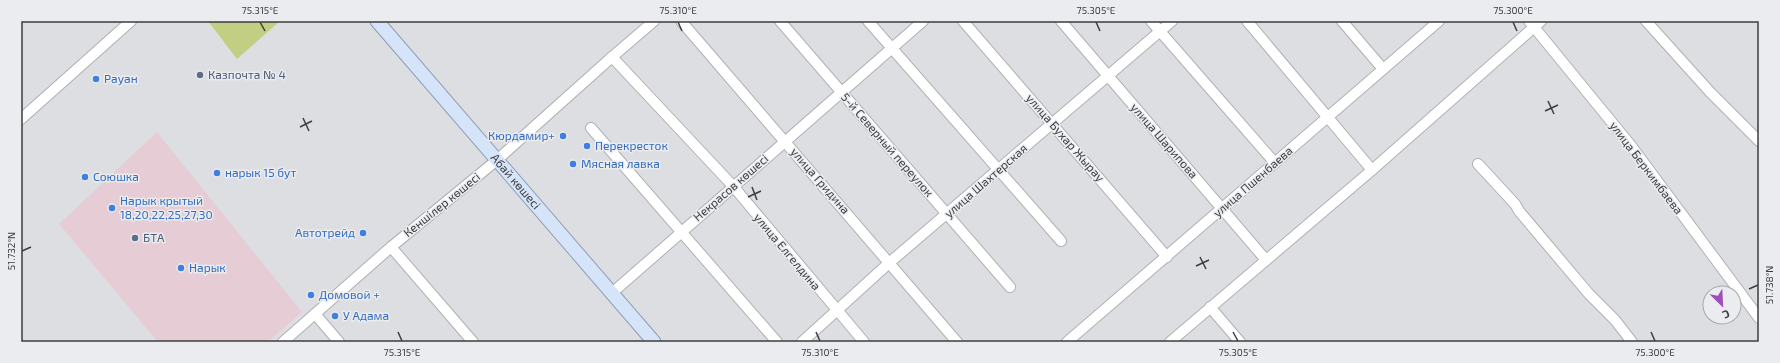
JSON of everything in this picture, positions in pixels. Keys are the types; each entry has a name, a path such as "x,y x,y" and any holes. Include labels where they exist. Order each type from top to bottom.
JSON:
{"main road":[{"name":"Абай көшесі","path":"377,21 654,342"}],"street":[{"path":"21,119 131,21"},
{"name":"Кеншілер көшесі","path":"283,342 391,247 497,160 654,21"},
{"name":"улица Гридина","path":"681,21 957,342"},
{"name":"5-й Северный переулок","path":"780,21 1010,287"},
{"path":"868,21 997,170 1061,241"},
{"name":"Некрасов көшесі","path":"612,293 923,21"},
{"name":"улица Бухар Жырау","path":"963,21 1167,257"},
{"name":"улица Шарипова","path":"1061,21 1266,260"},
{"path":"1151,21 1275,163"},
{"name":"улица Шахтерская","path":"802,342 889,263 1172,21"},
{"path":"1247,21 1329,116 1372,170"},
{"path":"1342,21 1383,69"},
{"path":"1646,21 1710,92 1759,141"},
{"name":"улица Пшенбаева","path":"1067,342 1167,257 1435,22"},
{"path":"1170,342 1372,170 1534,23"},
{"name":"улица Беркимбаева","path":"1534,23 1632,147 1759,318"},
{"name":"улица Елгелдина","path":"612,57 733,186 864,342"},
{"path":"591,128 682,231 776,342"},
{"path":"1478,164 1515,204 1518,211 1589,294 1615,320 1632,342"},
{"path":"391,247 472,342"},
{"path":"1210,307 1240,342"},
{"path":"315,314 339,342"}],"shaded area":[{"name":"Нарык","path":"157,132 302,312 268,342 158,342 59,224"}],"green space":[{"path":"208,21 280,21 237,59"}],"place":[{"name":"Казпочта № 4","path":"200,75"},
{"name":"Рауан","path":"96,79"},
{"name":"Кюрдамир+","path":"563,136"},
{"name":"Перекресток","path":"587,146"},
{"name":"Мясная лавка","path":"573,164"},
{"name":"нарык 15 бут","path":"217,173"},
{"name":"Союшка","path":"85,177"},
{"name":"Нарык крытый 18,20,22,25,27,30","path":"112,208"},
{"name":"Автотрейд","path":"363,233"},
{"name":"БТА","path":"135,238"},
{"name":"Нарык","path":"181,268"},
{"name":"Домовой +","path":"311,295"},
{"name":"У Адама","path":"335,316"}]}
